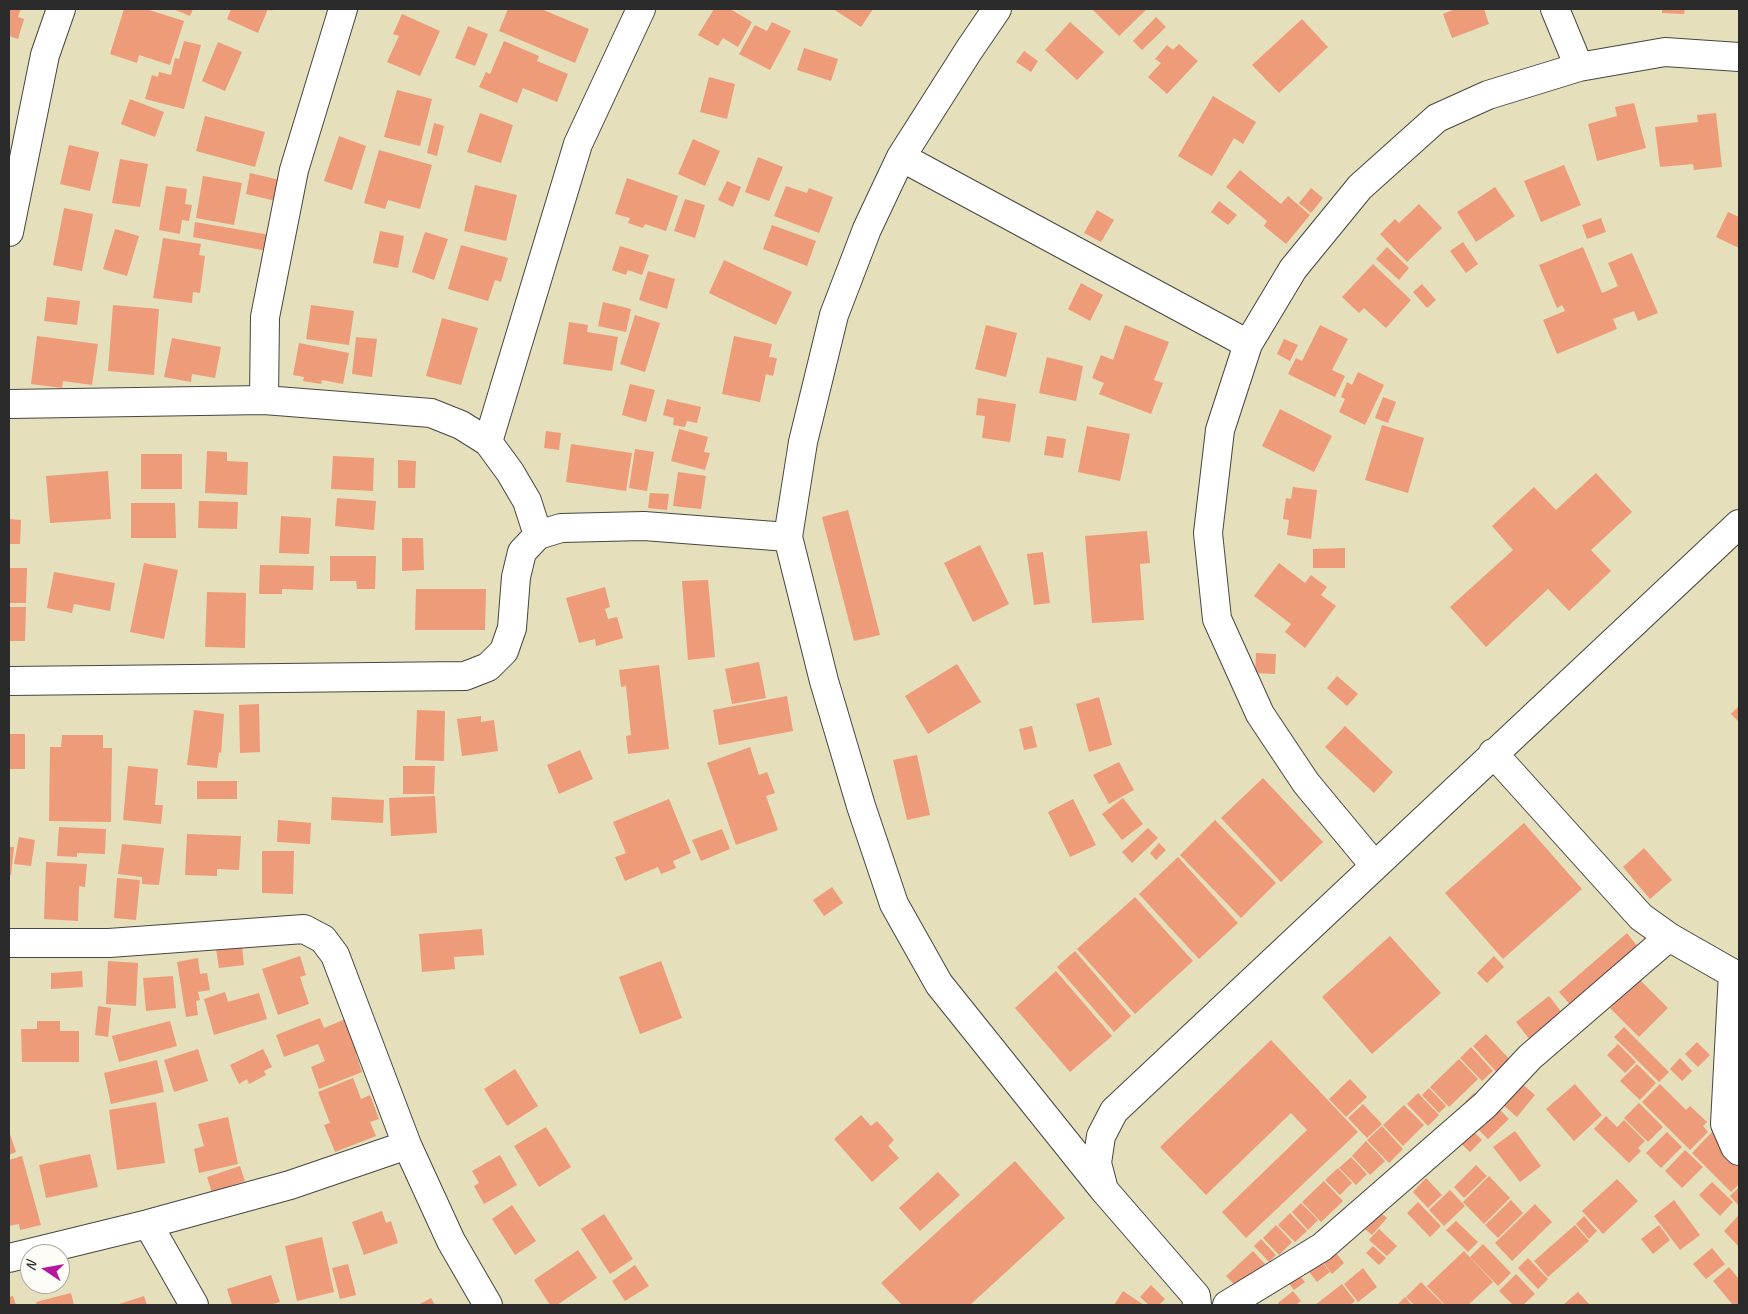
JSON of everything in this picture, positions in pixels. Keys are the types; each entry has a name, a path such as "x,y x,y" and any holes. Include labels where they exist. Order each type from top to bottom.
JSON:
{"street":[{"path":"9,232 45,55 61,9"},
{"path":"264,400 265,317 292,180 343,9"},
{"path":"488,442 578,144 641,9"},
{"path":"997,9 901,157 867,228 834,316 803,442 788,537 824,681 861,806 894,904 939,984 1104,1190 1199,1302"},
{"path":"1555,9 1578,67"},
{"path":"1374,865 1306,783 1260,714 1217,619 1208,533 1220,430 1248,344 1293,269 1360,187 1438,118 1488,95 1578,67 1665,52 1739,57"},
{"path":"901,157 1248,344"},
{"path":"9,404 264,400 431,413 461,425 488,442 510,472 527,501 538,534"},
{"path":"1104,1190 1097,1163 1100,1136 1114,1111 1739,524"},
{"path":"9,681 465,676 488,667 504,650 512,628 516,577 522,552 538,534 561,528 644,526 788,537"},
{"path":"1493,753 1641,917 1669,937 1736,975 1725,1124 1735,1147 1739,1151"},
{"path":"9,943 109,943 304,930 323,939 335,955 407,1145 451,1241 488,1305"},
{"path":"1227,1305 1322,1247 1485,1105 1530,1057 1669,937"},
{"path":"9,1258 148,1224 290,1185 407,1145"},
{"path":"148,1224 194,1305"}],"building":[{"path":"9,9 21,9 18,17 24,19 18,39 9,36"},
{"path":"124,9 146,9 184,21 170,65 139,55 137,63 110,54"},
{"path":"173,9 193,9 190,16"},
{"path":"231,9 268,9 258,33 227,19"},
{"path":"508,9 541,9 589,29 575,63 499,31"},
{"path":"714,9 730,9 752,22 738,47 723,38 718,46 698,35"},
{"path":"833,9 873,9 861,27"},
{"path":"1092,9 1145,9 1146,10 1119,36"},
{"path":"1455,9 1484,9 1489,24 1452,38 1443,14"},
{"path":"1662,9 1685,9 1684,14 1662,13"},
{"path":"402,14 440,31 420,76 387,62 399,36 393,34"},
{"path":"1156,17 1166,27 1142,50 1133,41"},
{"path":"1302,19 1328,47 1279,93 1252,65"},
{"path":"772,22 791,31 770,70 739,54 755,25 767,31"},
{"path":"1070,22 1104,52 1077,80 1045,50"},
{"path":"468,26 488,34 475,66 455,58"},
{"path":"184,41 201,45 184,109 145,99 152,75 158,77 159,72 171,75 175,58 179,59"},
{"path":"504,41 539,56 537,61 568,74 557,102 523,88 517,103 479,87 486,72 490,74"},
{"path":"218,42 242,52 225,91 202,81"},
{"path":"1179,44 1198,61 1167,94 1148,77 1161,63 1155,59 1167,45 1173,50"},
{"path":"804,48 838,59 831,81 797,70"},
{"path":"1024,51 1038,61 1031,72 1016,62"},
{"path":"709,77 735,84 727,119 700,112"},
{"path":"397,90 432,99 420,146 384,137"},
{"path":"1213,96 1256,122 1243,144 1234,138 1212,176 1178,156"},
{"path":"130,99 164,112 155,137 121,124"},
{"path":"1634,103 1646,148 1597,161 1588,124 1617,116 1615,107"},
{"path":"480,113 513,125 501,163 467,152"},
{"path":"1716,113 1722,167 1694,170 1693,164 1660,167 1655,127 1698,122 1697,115"},
{"path":"205,116 265,132 255,167 196,151"},
{"path":"434,123 444,126 437,156 427,153"},
{"path":"339,136 366,146 352,190 324,181"},
{"path":"693,139 720,151 705,186 678,174"},
{"path":"69,145 99,152 90,191 60,184"},
{"path":"379,150 432,165 420,209 388,200 385,209 364,203"},
{"path":"758,157 783,167 769,201 745,192"},
{"path":"120,159 148,164 140,207 112,203"},
{"path":"1564,165 1581,205 1541,222 1524,181"},
{"path":"1240,170 1281,204 1288,196 1310,215 1286,244 1264,226 1267,221 1226,187"},
{"path":"250,173 280,180 276,201 246,194"},
{"path":"203,176 242,183 234,225 196,218"},
{"path":"627,178 678,196 666,231 645,224 643,228 628,223 630,218 615,214"},
{"path":"727,181 741,187 733,207 718,200"},
{"path":"475,185 517,195 506,241 464,231"},
{"path":"166,186 187,189 185,204 192,205 189,221 182,220 180,234 159,230"},
{"path":"786,186 807,193 809,188 833,197 819,233 774,216"},
{"path":"1495,187 1515,216 1476,242 1457,212"},
{"path":"1311,188 1323,198 1311,213 1299,203"},
{"path":"685,199 705,205 695,238 674,231"},
{"path":"1219,201 1237,215 1228,225 1211,212"},
{"path":"1419,204 1442,228 1407,262 1380,234 1395,219 1399,223"},
{"path":"64,208 93,214 82,271 53,265"},
{"path":"1097,210 1114,220 1101,242 1084,233"},
{"path":"1728,212 1739,217 1739,248 1716,237"},
{"path":"1601,218 1606,232 1587,239 1582,225"},
{"path":"195,222 270,235 267,251 193,237"},
{"path":"772,225 816,241 807,266 763,249"},
{"path":"115,229 139,236 127,276 103,269"},
{"path":"380,231 404,236 398,268 373,263"},
{"path":"425,232 448,239 434,280 412,272"},
{"path":"163,238 201,244 199,255 205,256 200,293 193,292 192,303 153,298"},
{"path":"1463,242 1478,264 1466,273 1450,251"},
{"path":"461,245 508,258 501,282 495,280 488,301 448,289"},
{"path":"620,246 649,255 642,275 628,270 626,275 612,270"},
{"path":"1387,247 1409,268 1399,280 1376,259"},
{"path":"1583,247 1602,293 1618,286 1608,263 1632,253 1658,313 1638,321 1634,311 1613,319 1617,329 1557,354 1543,320 1565,311 1562,305 1557,308 1539,265"},
{"path":"724,260 792,292 776,325 709,293"},
{"path":"1373,264 1411,300 1386,328 1364,308 1359,313 1342,297"},
{"path":"648,271 675,279 667,309 639,300"},
{"path":"1081,283 1103,295 1090,321 1068,309"},
{"path":"1422,284 1436,300 1427,308 1413,292"},
{"path":"47,297 80,301 77,325 44,321"},
{"path":"603,302 631,309 626,332 598,326"},
{"path":"113,305 159,309 154,375 108,371"},
{"path":"311,305 354,311 349,345 306,339"},
{"path":"635,315 660,323 645,372 620,364"},
{"path":"442,318 478,328 461,385 426,376"},
{"path":"569,322 588,325 587,332 618,337 612,371 563,364"},
{"path":"986,325 1017,333 1006,377 975,369"},
{"path":"1125,325 1169,342 1154,380 1163,383 1151,414 1099,394 1104,383 1092,378 1101,355 1113,360"},
{"path":"1320,325 1348,339 1332,370 1345,376 1335,397 1288,374 1296,358 1302,361"},
{"path":"37,336 98,344 92,385 63,381 62,388 31,384"},
{"path":"734,336 772,344 769,357 777,358 773,376 766,374 760,402 722,394"},
{"path":"356,337 377,339 372,377 352,374"},
{"path":"172,338 221,347 215,378 192,374 191,382 164,377"},
{"path":"1284,339 1298,345 1290,361 1277,354"},
{"path":"299,343 349,353 343,384 322,380 321,384 303,381 304,377 293,375"},
{"path":"1047,357 1083,366 1076,401 1039,393"},
{"path":"1358,372 1384,385 1365,425 1339,412 1345,399 1341,397 1347,382 1352,385"},
{"path":"630,384 655,390 646,422 622,415"},
{"path":"1383,397 1396,402 1388,423 1375,418"},
{"path":"978,398 1016,404 1010,442 982,438 985,416 976,415"},
{"path":"667,399 701,407 697,423 687,421 685,427 673,425 674,418 663,415"},
{"path":"1280,409 1332,436 1314,472 1262,446"},
{"path":"1382,425 1424,438 1408,493 1365,480"},
{"path":"1087,426 1130,434 1120,481 1078,472"},
{"path":"679,429 708,437 704,452 710,453 705,470 671,461"},
{"path":"546,431 561,433 559,450 544,448"},
{"path":"1047,436 1066,439 1063,458 1044,455"},
{"path":"571,444 632,453 626,491 566,482"},
{"path":"635,449 654,452 647,491 629,488"},
{"path":"207,451 227,452 227,461 248,462 247,495 205,493"},
{"path":"141,454 182,454 182,489 141,489"},
{"path":"333,456 374,458 373,491 331,489"},
{"path":"398,460 416,461 415,488 398,488"},
{"path":"108,471 111,519 50,523 46,476"},
{"path":"678,472 706,476 701,509 673,506"},
{"path":"1596,473 1632,512 1591,550 1611,571 1569,611 1548,589 1486,647 1450,607 1513,550 1492,526 1534,487 1556,510"},
{"path":"1293,487 1317,490 1311,539 1287,535 1289,520 1283,519 1286,498 1291,499"},
{"path":"650,493 669,494 667,510 648,508"},
{"path":"337,498 376,501 374,530 335,526"},
{"path":"199,501 238,502 237,529 198,528"},
{"path":"131,503 175,503 176,538 131,538"},
{"path":"848,510 880,635 854,641 822,517"},
{"path":"281,516 311,518 309,554 279,553"},
{"path":"9,519 21,520 20,544 9,544"},
{"path":"1147,531 1150,563 1140,564 1144,620 1092,623 1085,536"},
{"path":"402,538 423,538 424,570 402,571"},
{"path":"980,545 1009,604 973,622 944,563"},
{"path":"1345,548 1345,568 1313,568 1313,549"},
{"path":"1043,552 1050,603 1034,605 1027,554"},
{"path":"330,556 376,556 375,589 357,589 356,581 330,581"},
{"path":"144,563 178,570 164,639 130,632"},
{"path":"1279,563 1305,583 1311,575 1327,587 1321,595 1336,606 1305,648 1285,632 1291,624 1254,596"},
{"path":"260,565 314,566 313,590 282,589 282,594 259,594"},
{"path":"9,568 27,568 26,603 9,603"},
{"path":"54,572 115,583 110,611 74,604 72,613 47,608"},
{"path":"708,580 715,657 688,660 682,581"},
{"path":"605,587 610,607 605,609 608,619 617,617 623,638 596,646 595,639 579,643 566,598"},
{"path":"416,589 486,589 485,630 415,630"},
{"path":"207,592 246,593 245,648 205,647"},
{"path":"9,607 26,607 25,641 9,641"},
{"path":"1256,653 1276,654 1275,674 1255,673"},
{"path":"759,662 766,698 732,704 725,669"},
{"path":"957,664 981,702 928,734 905,696"},
{"path":"659,665 669,749 628,754 626,736 631,735 626,686 621,687 619,670"},
{"path":"1337,676 1358,694 1347,706 1327,688"},
{"path":"787,696 793,731 719,745 713,710"},
{"path":"1099,697 1112,745 1089,752 1076,704"},
{"path":"259,704 260,752 240,753 239,705"},
{"path":"1739,706 1739,722 1731,714"},
{"path":"194,710 224,714 221,753 219,752 217,768 187,765"},
{"path":"417,710 445,711 444,761 415,760"},
{"path":"481,716 481,722 494,720 498,751 462,756 457,719"},
{"path":"1032,726 1037,747 1024,750 1019,729"},
{"path":"1345,726 1393,772 1374,793 1325,747"},
{"path":"9,734 25,734 25,769 9,769"},
{"path":"62,735 103,735 103,748 112,748 111,822 49,821 50,747 61,747"},
{"path":"750,747 759,775 767,772 775,793 766,796 778,830 736,845 707,763"},
{"path":"580,750 593,779 559,794 547,765"},
{"path":"917,755 930,815 907,820 893,760"},
{"path":"1119,762 1134,790 1109,804 1093,775"},
{"path":"128,766 158,769 155,805 163,805 161,824 123,820"},
{"path":"403,766 435,766 434,794 403,794"},
{"path":"1263,778 1323,842 1281,882 1221,818"},
{"path":"197,781 237,781 237,799 197,799"},
{"path":"435,796 437,833 391,836 389,798"},
{"path":"332,797 384,800 383,823 331,820"},
{"path":"1123,798 1143,824 1122,840 1102,814"},
{"path":"669,799 691,853 673,861 676,868 661,874 658,867 625,881 615,857 626,853 613,822"},
{"path":"1073,799 1096,845 1070,857 1048,812"},
{"path":"278,820 311,823 310,844 277,842"},
{"path":"1215,820 1276,883 1241,918 1180,855"},
{"path":"1524,823 1582,889 1503,959 1445,893"},
{"path":"59,827 106,829 105,854 77,853 77,857 57,856"},
{"path":"1148,828 1158,838 1132,863 1122,852"},
{"path":"722,829 730,849 701,861 692,840"},
{"path":"187,834 241,836 239,870 217,869 217,876 185,875"},
{"path":"19,837 35,840 31,866 14,864"},
{"path":"1159,843 1166,850 1156,860 1150,853"},
{"path":"122,844 164,848 159,885 142,884 142,877 118,874"},
{"path":"9,847 14,847 11,875 9,875"},
{"path":"1644,848 1672,880 1650,899 1623,867"},
{"path":"262,851 294,851 293,894 262,893"},
{"path":"1178,857 1238,923 1199,959 1139,894"},
{"path":"46,862 87,864 85,887 79,886 78,921 44,919"},
{"path":"117,878 140,880 136,920 114,918"},
{"path":"832,887 843,903 824,916 813,900"},
{"path":"1135,897 1193,961 1135,1014 1077,949"},
{"path":"482,929 484,955 454,957 455,969 422,972 419,934"},
{"path":"1627,933 1638,947 1574,1009 1559,992"},
{"path":"1390,936 1441,993 1372,1054 1322,997"},
{"path":"242,946 244,965 219,968 216,949"},
{"path":"1075,951 1131,1016 1114,1032 1057,967"},
{"path":"300,956 306,975 300,977 309,1004 278,1015 262,969"},
{"path":"1494,956 1504,967 1487,983 1477,973"},
{"path":"198,958 200,974 207,973 210,990 198,992 200,1000 196,1001 198,1015 186,1017 177,962"},
{"path":"108,961 138,963 136,1006 106,1004"},
{"path":"661,961 682,1018 640,1034 619,977"},
{"path":"82,971 83,987 51,989 51,973"},
{"path":"1056,971 1112,1036 1070,1072 1015,1008"},
{"path":"173,976 176,1008 146,1011 143,978"},
{"path":"1639,979 1668,1008 1639,1037 1610,1008"},
{"path":"225,992 228,1002 259,993 267,1019 214,1035 204,999"},
{"path":"1549,996 1563,1014 1530,1040 1516,1022"},
{"path":"98,1006 111,1008 108,1037 95,1035"},
{"path":"320,1018 324,1028 348,1018 361,1052 356,1054 362,1072 319,1089 311,1067 325,1061 318,1044 284,1057 276,1035"},
{"path":"37,1021 60,1021 60,1031 79,1031 79,1062 22,1062 21,1029 37,1029"},
{"path":"170,1021 177,1046 119,1062 112,1036"},
{"path":"1624,1027 1669,1072 1659,1082 1614,1037"},
{"path":"1486,1034 1513,1063 1500,1076 1473,1046"},
{"path":"1271,1040 1358,1132 1246,1238 1222,1212 1307,1130 1291,1113 1206,1195 1160,1147"},
{"path":"1697,1042 1710,1055 1698,1067 1685,1054"},
{"path":"1618,1044 1636,1062 1625,1073 1607,1055"},
{"path":"1471,1047 1493,1071 1482,1081 1460,1058"},
{"path":"198,1049 208,1081 174,1092 164,1060"},
{"path":"263,1049 272,1067 264,1071 266,1075 249,1084 247,1079 239,1084 230,1065"},
{"path":"1680,1058 1692,1071 1682,1081 1670,1069"},
{"path":"1459,1059 1478,1079 1449,1107 1430,1087"},
{"path":"157,1060 164,1092 111,1104 104,1073"},
{"path":"1637,1064 1656,1083 1640,1100 1620,1081"},
{"path":"515,1069 538,1106 507,1126 484,1089"},
{"path":"353,1078 361,1099 370,1095 379,1119 370,1122 376,1136 335,1152 324,1125 330,1123 318,1092"},
{"path":"1350,1079 1367,1097 1346,1117 1329,1099"},
{"path":"1521,1083 1535,1095 1517,1117 1502,1104"},
{"path":"1575,1084 1602,1115 1574,1141 1546,1109"},
{"path":"1660,1084 1686,1110 1690,1106 1707,1122 1703,1126 1708,1132 1690,1150 1642,1102"},
{"path":"1429,1088 1446,1106 1439,1113 1422,1095"},
{"path":"1418,1093 1439,1115 1428,1126 1407,1104"},
{"path":"1474,1093 1481,1100 1472,1109 1465,1102"},
{"path":"156,1102 165,1163 117,1170 109,1110"},
{"path":"1639,1103 1663,1127 1648,1142 1624,1118"},
{"path":"1363,1104 1382,1124 1367,1138 1348,1118"},
{"path":"1404,1105 1424,1125 1403,1146 1383,1125"},
{"path":"1498,1108 1509,1119 1488,1139 1477,1128"},
{"path":"861,1115 871,1126 877,1121 894,1140 888,1146 899,1158 872,1182 834,1139"},
{"path":"1606,1116 1617,1127 1624,1120 1645,1141 1638,1148 1641,1151 1629,1163 1594,1129"},
{"path":"228,1117 238,1164 199,1173 194,1149 204,1146 198,1124"},
{"path":"1382,1126 1403,1149 1389,1163 1367,1140"},
{"path":"1468,1126 1482,1140 1470,1152 1455,1138"},
{"path":"546,1127 571,1167 539,1187 514,1146"},
{"path":"9,1131 16,1152 9,1155"},
{"path":"1515,1131 1541,1166 1520,1182 1493,1147"},
{"path":"1667,1132 1682,1147 1661,1168 1646,1153"},
{"path":"1712,1132 1739,1160 1739,1184 1731,1192 1692,1153"},
{"path":"1366,1141 1385,1161 1370,1175 1352,1156"},
{"path":"1685,1150 1703,1167 1682,1188 1665,1171"},
{"path":"90,1154 98,1187 46,1198 39,1165"},
{"path":"500,1155 517,1185 484,1204 474,1186 479,1183 472,1171"},
{"path":"22,1156 41,1225 20,1230 19,1224 9,1226 9,1160"},
{"path":"1351,1157 1367,1174 1356,1185 1339,1168"},
{"path":"1015,1161 1065,1218 970,1305 902,1305 881,1283"},
{"path":"1476,1165 1487,1176 1464,1198 1454,1187"},
{"path":"240,1166 245,1181 212,1192 207,1177"},
{"path":"1338,1168 1352,1183 1340,1195 1325,1180"},
{"path":"938,1172 960,1195 920,1231 899,1208"},
{"path":"1489,1176 1510,1198 1484,1224 1463,1202"},
{"path":"1426,1178 1442,1195 1428,1208 1413,1192"},
{"path":"1617,1179 1638,1201 1603,1234 1582,1211"},
{"path":"1324,1181 1343,1201 1321,1222 1302,1202"},
{"path":"1712,1182 1733,1202 1720,1216 1699,1195"},
{"path":"1739,1187 1739,1206 1730,1196"},
{"path":"1450,1190 1465,1206 1444,1226 1429,1210"},
{"path":"1511,1200 1523,1213 1498,1238 1485,1225"},
{"path":"1674,1200 1700,1235 1680,1250 1654,1216"},
{"path":"1418,1202 1441,1226 1430,1237 1407,1213"},
{"path":"1301,1203 1318,1220 1308,1230 1292,1212"},
{"path":"1535,1204 1552,1222 1512,1261 1495,1243"},
{"path":"512,1205 536,1241 515,1255 492,1219"},
{"path":"1375,1208 1387,1218 1372,1235 1360,1225"},
{"path":"382,1211 386,1223 391,1221 398,1243 364,1255 352,1222"},
{"path":"1290,1213 1307,1231 1295,1242 1278,1225"},
{"path":"604,1214 633,1259 610,1274 581,1229"},
{"path":"1739,1215 1739,1247 1724,1231"},
{"path":"1584,1216 1597,1231 1589,1239 1576,1224"},
{"path":"1456,1221 1478,1242 1468,1252 1446,1230"},
{"path":"1276,1225 1292,1242 1279,1255 1263,1238"},
{"path":"1575,1225 1589,1241 1548,1277 1534,1261"},
{"path":"1659,1225 1670,1240 1653,1254 1641,1239"},
{"path":"1379,1229 1397,1246 1387,1256 1369,1240"},
{"path":"322,1237 334,1292 297,1301 285,1246"},
{"path":"1261,1239 1276,1255 1269,1262 1254,1246"},
{"path":"1483,1244 1511,1273 1498,1286 1470,1257"},
{"path":"1373,1246 1386,1258 1379,1265 1366,1253"},
{"path":"1712,1248 1725,1264 1706,1279 1693,1264"},
{"path":"1333,1249 1344,1263 1332,1274 1321,1259"},
{"path":"578,1250 597,1278 557,1305 550,1305 534,1280"},
{"path":"1253,1251 1265,1264 1239,1289 1226,1276"},
{"path":"1464,1251 1493,1282 1468,1305 1445,1305 1427,1286"},
{"path":"1528,1258 1548,1279 1538,1289 1518,1268"},
{"path":"1320,1259 1330,1272 1317,1282 1307,1269"},
{"path":"348,1264 356,1295 340,1299 332,1268"},
{"path":"635,1265 649,1286 625,1301 612,1281"},
{"path":"1729,1267 1739,1279 1739,1305 1733,1305 1713,1281"},
{"path":"1363,1268 1377,1287 1358,1302 1344,1284"},
{"path":"1295,1270 1305,1282 1294,1290 1285,1278"},
{"path":"1516,1274 1535,1294 1523,1305 1513,1305 1499,1291"},
{"path":"271,1275 280,1302 269,1305 232,1305 227,1289"},
{"path":"1421,1282 1444,1305 1414,1305 1406,1297"},
{"path":"1342,1284 1355,1301 1350,1305 1315,1305"},
{"path":"1151,1285 1165,1299 1159,1305 1149,1305 1140,1297"},
{"path":"1123,1291 1144,1305 1114,1305"},
{"path":"1293,1291 1301,1301 1296,1305 1279,1305 1278,1303"},
{"path":"1578,1292 1590,1305 1563,1305"},
{"path":"70,1294 74,1305 37,1305 36,1302"},
{"path":"13,1296 16,1305 9,1305 9,1297"},
{"path":"144,1296 147,1305 116,1305"},
{"path":"1405,1297 1412,1305 1397,1305"},
{"path":"431,1298 435,1305 418,1305"}]}
